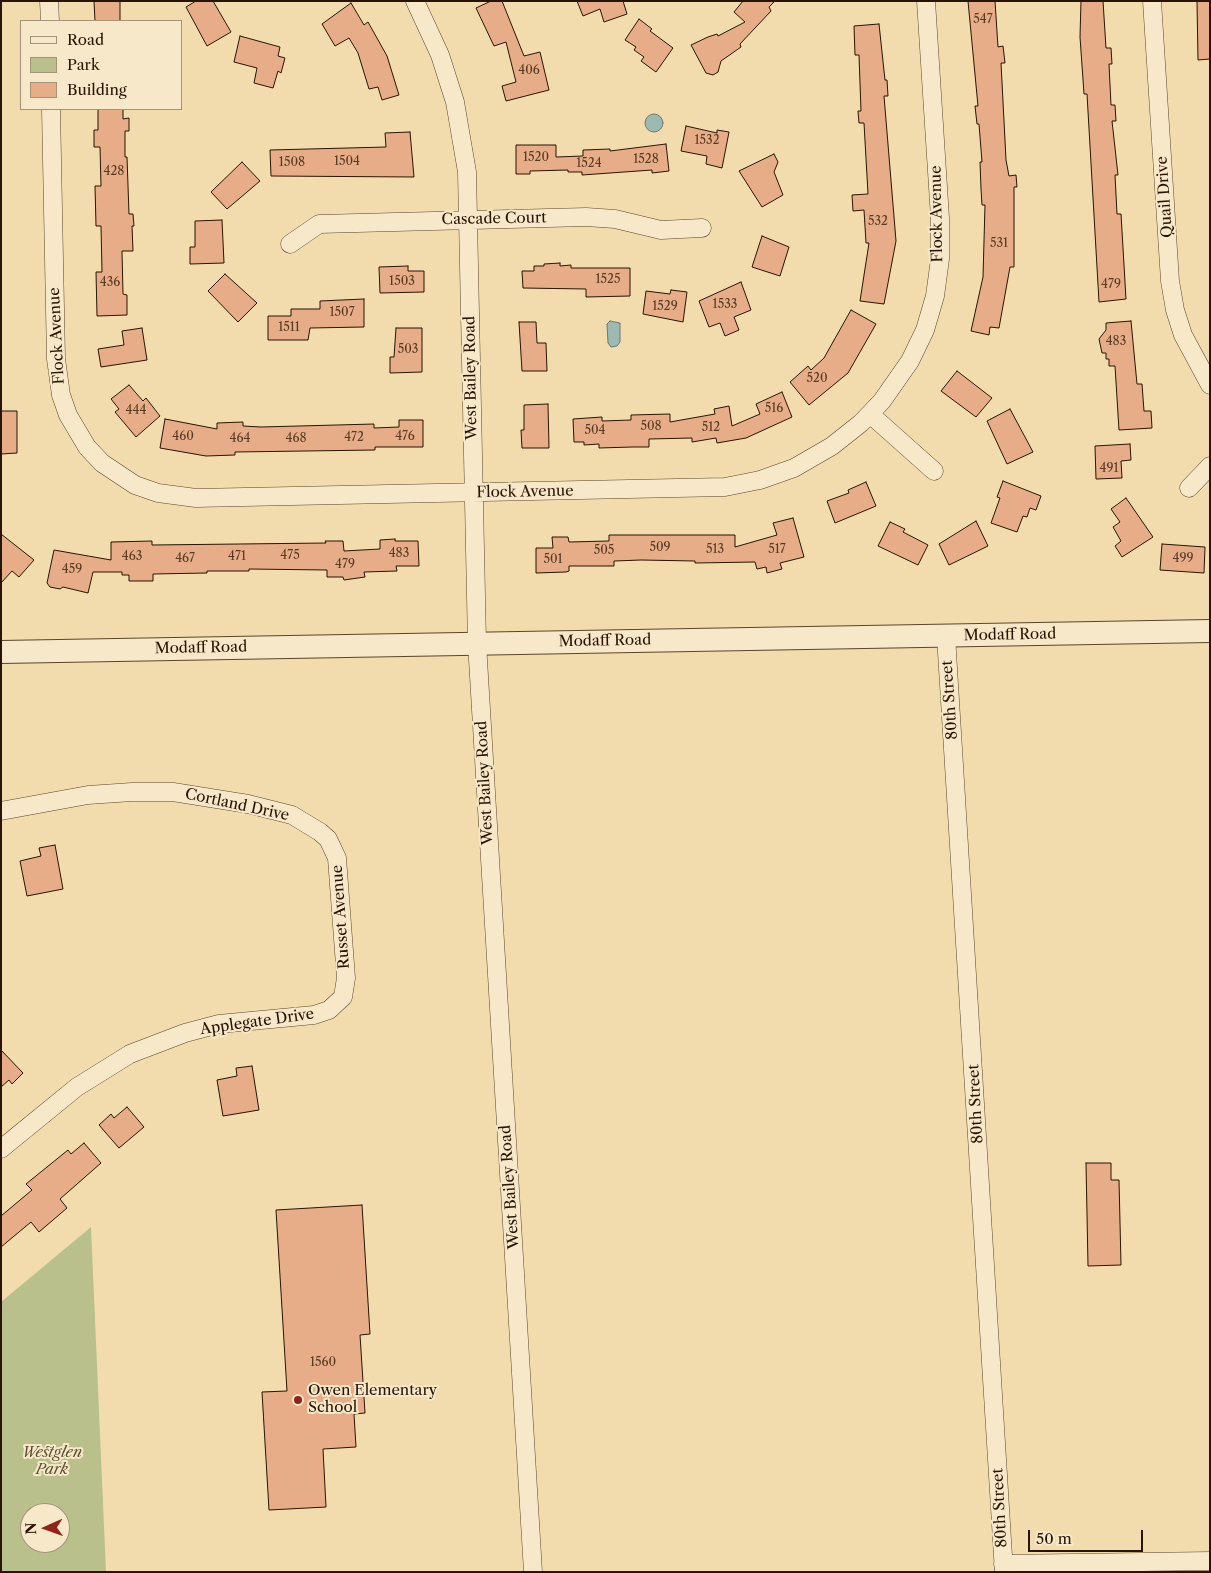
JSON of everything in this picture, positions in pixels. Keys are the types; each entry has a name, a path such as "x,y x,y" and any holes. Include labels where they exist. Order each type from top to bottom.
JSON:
{"street":[{"path":"49,1 50,20"},
{"name":"West Bailey Road","path":"415,1 440,55 455,102 465,153 469,220 477,643 534,1572"},
{"name":"Flock Avenue","path":"51,110 58,380 68,414 79,435 102,463 135,485 158,493 182,497 474,493 725,486 751,482 794,468 832,446 870,414 897,383 924,330 935,296 940,259 940,218 926,1"},
{"name":"Quail Drive","path":"1152,1 1170,281 1175,310 1183,336 1210,385"},
{"name":"Cascade Court","path":"290,244 319,224 600,218 661,230 702,228"},
{"path":"870,414 934,471"},
{"path":"1189,488 1210,466"},
{"name":"Modaff Road","path":"1,652 1210,631"},
{"name":"80th Street","path":"946,636 1004,1568"},
{"name":"Cortland Drive","path":"1,811 88,795 173,792 239,802 292,815 320,832"},
{"name":"Russet Avenue","path":"320,832 332,847 339,867 346,988 337,1005"},
{"name":"Applegate Drive","path":"1,1149 95,1074 140,1050 185,1033 219,1024 314,1015 337,1005"},
{"path":"1004,1568 1210,1560"}],"green space":[{"name":"Westglen Park","path":"91,1227 106,1572 1,1572 1,1302"}],"water":[{"path":"654,114 660,117 663,123 660,129 654,132 648,129 645,123 648,117"},
{"path":"610,321 620,323 620,342 617,346 611,347 608,343 607,324"}],"building":[{"path":"94,1 120,1 120,20 95,20"},
{"path":"196,1 213,1 231,32 207,46 186,7"},
{"path":"491,1 502,1 524,56 540,52 549,90 506,101 502,86 516,82 506,42 494,46 476,8"},
{"path":"577,1 623,1 627,14 604,22 600,9 583,16"},
{"path":"743,1 775,1 769,7 771,11 740,44 741,47 721,61 718,72 713,75 706,73 691,45 717,34 718,36 745,22 734,12"},
{"path":"968,1 995,1 998,47 1003,46 1005,63 1001,63 1006,160 1009,176 1016,175 1017,187 1014,187 1014,267 1010,267 999,328 990,327 989,335 971,331 983,277 985,205 982,205 980,162 982,162 979,124 977,124 975,106 978,106"},
{"path":"1081,1 1103,1 1106,48 1111,48 1112,64 1109,64 1111,105 1115,105 1116,121 1112,121 1118,175 1115,175 1117,214 1121,214 1126,299 1099,302 1087,94 1084,94 1080,37"},
{"path":"1197,1 1210,1 1210,59 1198,60"},
{"path":"351,3 364,25 368,22 387,56 399,95 382,100 378,87 369,89 358,53 349,38 335,46 322,24"},
{"path":"639,19 652,29 650,31 673,48 656,72 641,61 644,57 634,50 636,47 625,40"},
{"path":"879,24 885,80 887,80 888,96 884,96 896,241 884,304 860,301 869,243 866,243 864,210 853,211 852,195 868,194 864,123 859,123 858,111 861,111 859,55 855,55 854,26"},
{"path":"240,36 280,47 278,56 285,58 281,73 278,71 273,88 254,83 257,68 234,62"},
{"path":"98,110 123,110 123,119 129,118 129,131 125,131 125,157 127,157 129,214 133,214 134,226 132,226 133,251 122,251 123,294 127,295 127,315 97,316 96,272 102,272 101,226 96,226 95,186 101,186 100,147 94,147 94,130 98,130"},
{"path":"686,126 717,133 717,130 729,132 722,168 706,164 707,156 681,151"},
{"path":"410,132 414,177 271,176 270,150 386,147 385,133"},
{"path":"666,144 669,171 652,173 652,170 582,175 582,172 568,172 568,170 530,171 530,174 516,174 516,145 556,145 556,157 583,156 583,150 610,149 610,151"},
{"path":"774,154 778,162 774,172 783,195 762,207 739,171"},
{"path":"242,162 260,181 227,209 211,192"},
{"path":"222,220 224,263 190,264 190,247 195,247 195,221"},
{"path":"762,236 789,247 780,276 752,267"},
{"path":"560,263 560,266 571,265 571,268 630,268 630,296 586,297 586,289 523,288 522,271 534,271 534,266"},
{"path":"408,266 408,271 424,271 424,292 380,293 379,267"},
{"path":"225,274 257,303 238,322 208,291"},
{"path":"741,282 751,310 734,317 739,330 725,336 720,323 709,327 699,301"},
{"path":"671,290 687,292 683,322 643,314 646,291 670,294"},
{"path":"364,299 364,327 310,328 308,340 268,340 268,316 291,316 291,309 320,309 320,301"},
{"path":"851,310 876,324 848,373 809,405 790,382 808,366 811,370 824,358"},
{"path":"1131,321 1137,384 1142,384 1144,411 1151,411 1152,428 1119,430 1115,366 1109,366 1109,359 1106,359 1106,353 1102,353 1099,339 1106,330 1106,323"},
{"path":"519,322 536,322 537,343 546,343 547,371 522,371"},
{"path":"142,328 147,360 101,367 98,349 124,345 122,331"},
{"path":"396,328 422,328 422,372 390,373 390,357 394,357"},
{"path":"957,371 992,398 976,417 941,391"},
{"path":"129,385 143,401 146,398 160,416 136,437 115,412 119,409 111,399"},
{"path":"782,392 792,417 746,438 717,443 716,438 692,442 692,438 649,439 649,447 599,448 599,444 584,445 584,442 574,442 573,419 602,417 602,421 631,420 631,415 670,414 670,422 715,414 714,409 729,406 732,426 760,414 756,404"},
{"path":"548,404 549,448 522,448 521,430 524,430 524,405"},
{"path":"1010,409 1033,452 1007,464 987,421"},
{"path":"1,411 17,411 17,453 1,454"},
{"path":"165,419 217,429 217,423 243,422 243,426 261,427 374,424 374,428 399,427 399,420 423,420 423,447 375,447 375,450 235,452 235,455 206,456 160,448"},
{"path":"1130,444 1131,460 1121,461 1122,478 1096,479 1095,446"},
{"path":"1003,481 1041,496 1036,510 1030,508 1027,517 1023,516 1017,532 991,523 1000,498 997,497"},
{"path":"866,482 876,506 835,523 827,501 849,493 848,490"},
{"path":"1126,498 1153,537 1122,557 1115,546 1121,541 1113,527 1120,522 1111,509"},
{"path":"793,518 804,557 780,563 782,569 767,573 766,567 757,569 755,562 695,563 695,561 641,560 614,561 614,566 569,566 569,571 566,572 536,573 536,548 553,548 552,537 568,537 569,542 609,541 609,535 735,535 735,547 777,535 773,523"},
{"path":"976,521 988,546 949,565 939,544"},
{"path":"890,522 905,529 903,532 928,545 918,565 878,546"},
{"path":"1,534 34,560 19,577 12,571 1,583"},
{"path":"395,539 395,541 418,541 419,566 396,566 397,571 364,572 365,577 344,580 343,577 327,577 327,570 249,569 249,571 153,574 153,581 129,581 129,575 122,575 122,572 93,572 88,593 63,587 60,589 50,587 47,583 54,550 111,560 111,542 152,541 152,545 326,543 325,541 343,541 344,551 380,549 380,540"},
{"path":"1162,544 1205,547 1204,573 1160,570"},
{"path":"55,845 63,889 27,896 20,861 41,856 39,848"},
{"path":"1,1050 23,1073 12,1084 9,1080 1,1087"},
{"path":"252,1066 259,1110 223,1116 217,1080 237,1076 236,1068"},
{"path":"127,1107 144,1127 119,1148 99,1125 111,1114 114,1118"},
{"path":"84,1143 101,1163 60,1199 67,1208 39,1232 31,1222 1,1247 1,1216 32,1190 26,1184 68,1150 71,1154"},
{"path":"1086,1163 1111,1163 1111,1180 1119,1180 1121,1265 1088,1266"},
{"path":"362,1205 370,1334 360,1335 365,1413 354,1414 356,1447 323,1449 326,1507 269,1510 262,1392 287,1391 276,1210"}],"place":[{"name":"Owen Elementary School","path":"298,1400"}]}
